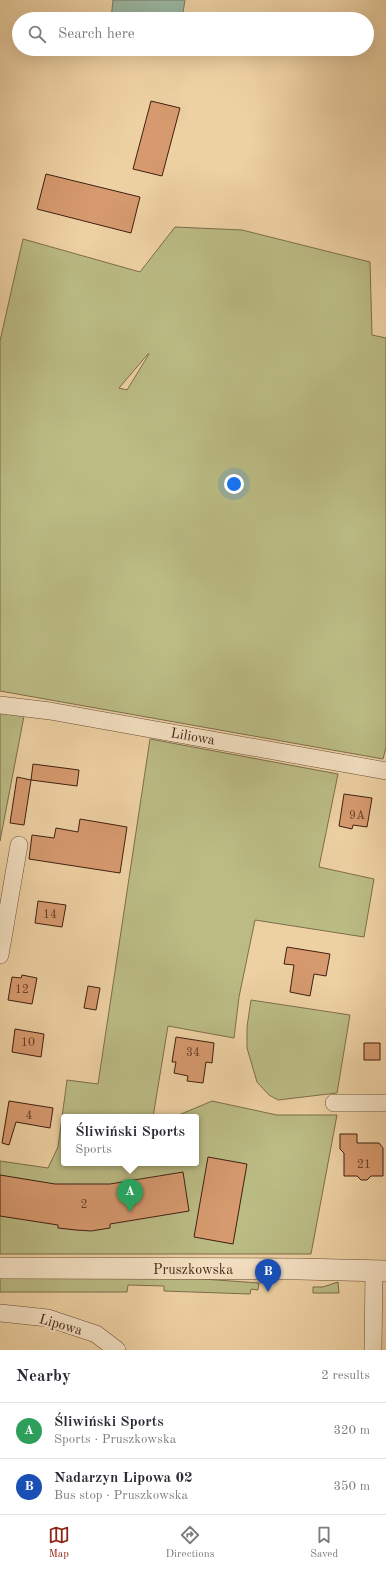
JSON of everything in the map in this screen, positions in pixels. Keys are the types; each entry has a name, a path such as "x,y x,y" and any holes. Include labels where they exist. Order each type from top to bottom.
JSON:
{"street":[{"name":"Liliowa","path":"0,705 50,711 386,771"},
{"path":"0,955 19,845"},
{"path":"334,1103 386,1103"},
{"name":"Pruszkowska","path":"0,1268 298,1269 380,1271"},
{"path":"373,1350 380,1271"},
{"name":"Lipowa","path":"0,1313 48,1318 96,1334 117,1350"}],"green space":[{"path":"175,227 242,230 370,262 372,335 386,338 386,747 383,759 0,691 0,341 23,239 140,272","holes":["149,354 127,390 119,388"]},
{"path":"0,712 24,716 0,841"},
{"path":"150,739 338,774 319,867 374,879 364,937 255,920 239,997 234,1038 168,1026 153,1114 62,1114 67,1080 98,1084"},
{"path":"251,1000 350,1015 337,1093 278,1100 269,1095 257,1082 247,1048 247,1027"},
{"path":"212,1101 277,1115 337,1115 311,1254 0,1254 0,1161 48,1168 58,1147 61,1125 61,1166 199,1166 199,1114 181,1114"},
{"path":"160,1276 259,1283 258,1290 251,1289 250,1294 164,1291 164,1286 128,1285 127,1292 0,1292 0,1277"},
{"path":"338,1282 339,1293 313,1293 313,1287 323,1287"}],"shaded area":[{"path":"113,0 185,0 183,12 112,12"}],"building":[{"path":"151,101 180,108 162,176 133,169"},
{"path":"46,174 140,197 131,233 37,209"},
{"path":"33,764 79,770 77,786 31,780"},
{"path":"17,777 31,780 24,825 10,823"},
{"path":"344,794 372,798 367,827 353,825 352,829 339,826"},
{"path":"80,819 127,827 120,873 29,859 32,835 54,838 56,828 78,832"},
{"path":"38,901 66,905 62,927 35,923"},
{"path":"287,947 330,954 326,976 314,974 310,996 290,992 294,965 284,964"},
{"path":"22,975 37,978 32,1004 8,1000 12,977 21,978"},
{"path":"88,986 100,988 96,1010 84,1008"},
{"path":"15,1029 44,1034 41,1057 12,1052"},
{"path":"176,1037 214,1043 212,1063 206,1062 203,1083 187,1081 188,1076 174,1073 176,1062 172,1062"},
{"path":"364,1043 380,1043 380,1060 364,1060"},
{"path":"9,1101 53,1108 50,1128 16,1122 9,1145 2,1143"},
{"path":"340,1134 357,1134 357,1143 379,1143 383,1148 383,1176 371,1176 367,1180 361,1180 357,1176 344,1176 344,1153 340,1149"},
{"path":"208,1157 247,1164 233,1244 194,1237"},
{"path":"183,1172 189,1211 110,1224 110,1228 91,1231 58,1228 58,1225 0,1216 0,1175 55,1184 110,1184"}],"place":[{"name":"Śliwiński Sports","path":"130,1212"},
{"name":"Nadarzyn Lipowa 02","path":"268,1292"}]}
